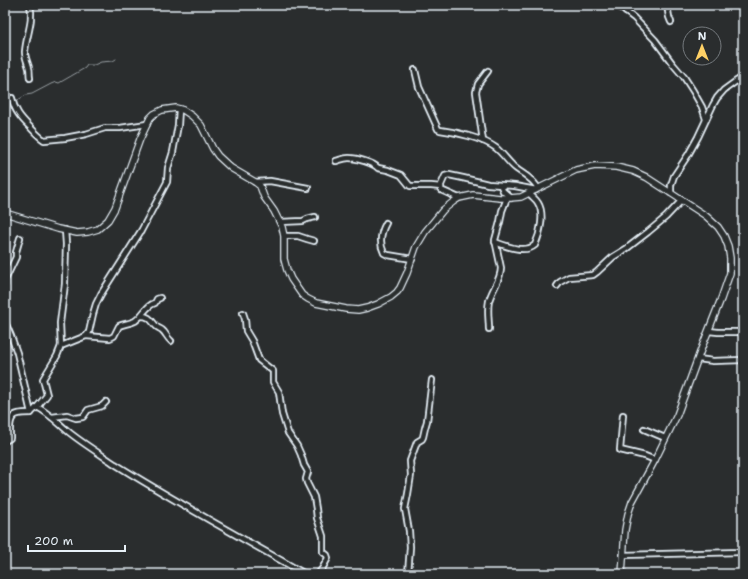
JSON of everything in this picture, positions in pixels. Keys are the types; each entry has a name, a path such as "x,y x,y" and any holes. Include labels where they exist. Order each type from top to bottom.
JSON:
{"main road":[{"path":"5,214 77,233 92,231 100,227 108,220 115,208 140,139 152,116 159,112 179,109 188,112 201,125 218,156 231,168 260,186 264,196 282,227 286,270 302,295 312,301 346,309 358,310 367,308 394,295 400,288 416,247 425,232 443,210 458,198 473,195 509,198 521,197 576,170 595,166 612,166 643,175 710,218 718,227 726,240 729,251 730,273 680,408 632,502 625,530 622,574"}],"street":[{"path":"30,5 31,24 25,53 30,78"},
{"path":"617,5 634,18 655,40 672,64 680,72 702,107 706,119"},
{"path":"626,12 627,5"},
{"path":"667,5 671,22"},
{"path":"415,70 419,87 438,129 453,132 490,144 498,149 512,165 530,179 537,189"},
{"path":"483,141 476,92 478,84 488,71"},
{"path":"671,193 671,185 674,176 688,155 702,128 710,108 717,98 731,85 743,77"},
{"path":"12,98 13,104 19,115 35,133 44,140 86,134 105,128 120,128 147,124"},
{"path":"86,336 89,332 96,304 141,231 167,182 168,168 174,152 179,109"},
{"path":"336,161 348,158 369,162 378,168 401,175 410,186 441,187"},
{"path":"458,198 442,191 441,187 444,176 448,175 502,186 537,189"},
{"path":"255,182 270,181 308,188"},
{"path":"489,330 490,299 497,286 501,272 495,236 502,211 509,198 502,186"},
{"path":"495,242 517,248 530,248 535,245 542,223 542,216 538,202 529,193"},
{"path":"556,286 569,277 594,274 613,257 626,249 666,217 682,200"},
{"path":"280,222 303,221 315,217"},
{"path":"386,223 381,234 382,250 384,253 412,260"},
{"path":"32,413 47,395 43,379 57,356 60,346 60,323 65,284 65,230"},
{"path":"284,236 298,236 314,241"},
{"path":"5,284 5,280 16,257 20,238"},
{"path":"60,346 86,336 110,338 114,336 119,326 135,321 151,304 155,303 156,299 160,298"},
{"path":"243,313 246,331 252,341 259,360 273,371 273,382 279,392 282,414 288,433 302,455 304,465 308,472 306,480 314,498 317,518 323,536 323,552 328,558 327,562 318,574"},
{"path":"141,316 146,316 156,327 162,330 171,341"},
{"path":"5,322 17,353 32,413"},
{"path":"709,331 743,332"},
{"path":"698,359 713,361 743,360"},
{"path":"408,574 410,547 405,508 411,475 410,461 417,442 423,437 428,417 432,380"},
{"path":"52,416 67,415 76,418 82,417 88,410 102,406 106,402"},
{"path":"37,406 52,416 82,441 136,478 305,574"},
{"path":"5,441 10,438 12,417 18,414 32,413"},
{"path":"623,415 620,450 645,456 654,460"},
{"path":"644,429 665,438"},
{"path":"623,555 741,552 743,550"}],"waterway":[{"path":"14,99 18,100 51,84 56,82 59,83 85,68 87,65 94,65 116,59"}]}
